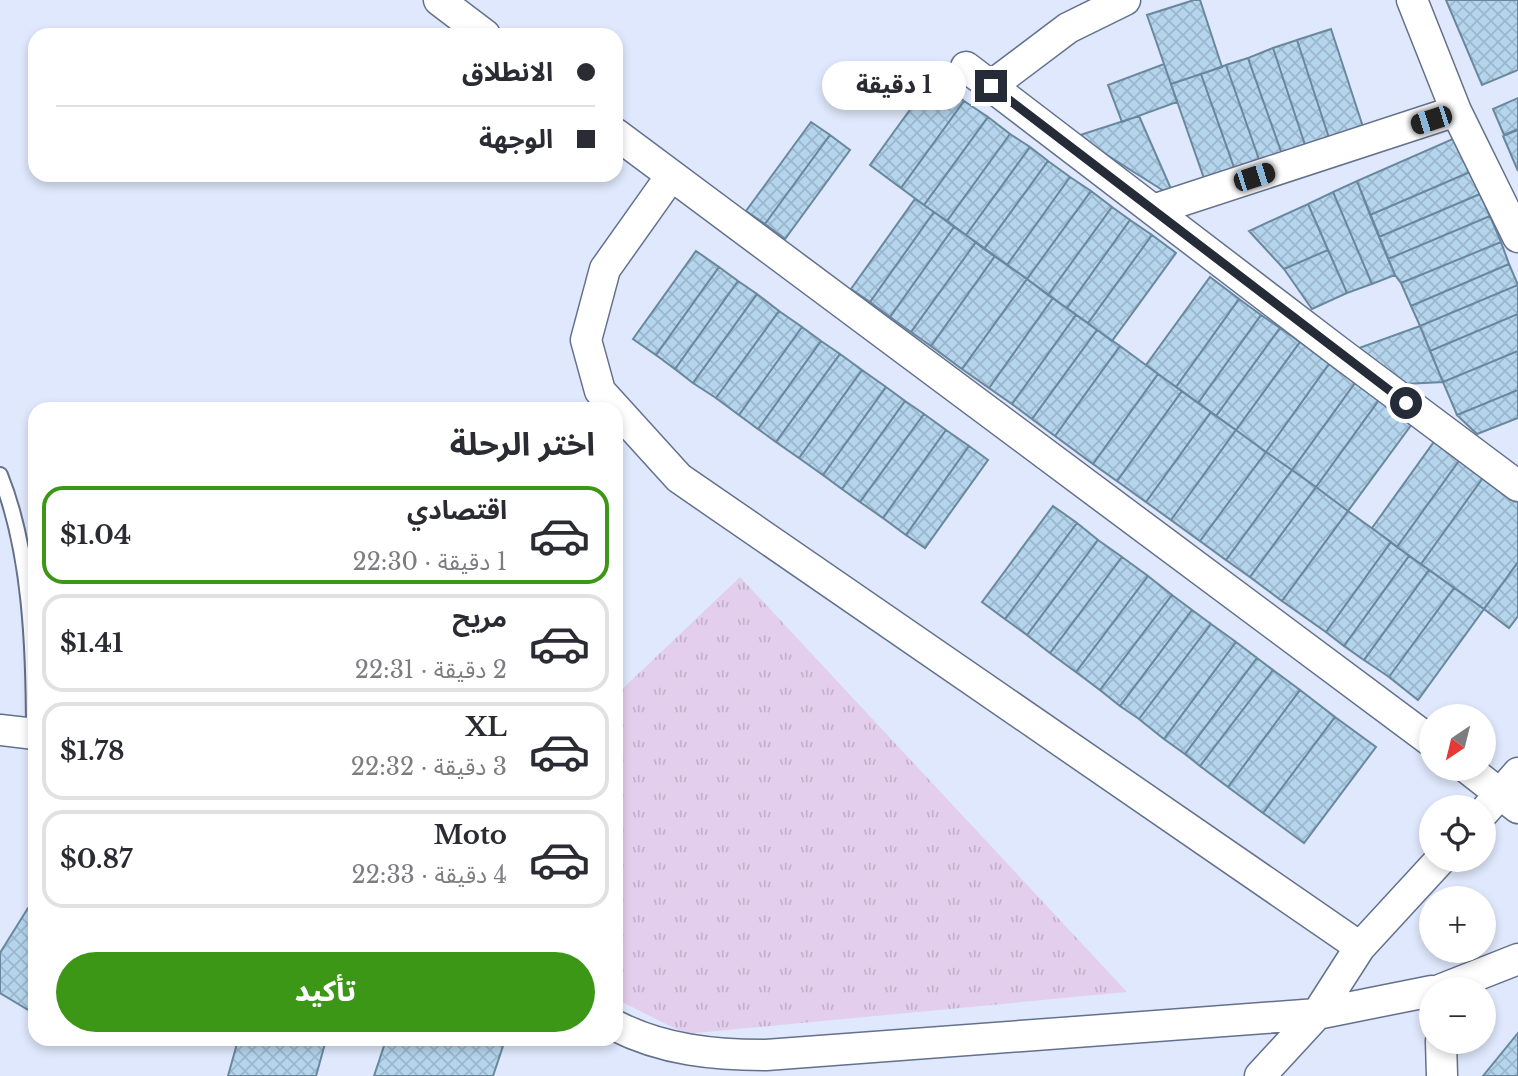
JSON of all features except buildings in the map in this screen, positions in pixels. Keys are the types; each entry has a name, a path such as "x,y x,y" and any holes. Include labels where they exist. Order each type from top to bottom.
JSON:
{"street":[{"path":"439,0 476,28"},
{"path":"991,86 1068,29 1125,0"},
{"path":"1412,0 1456,111 1518,237"},
{"path":"966,67 1518,486"},
{"path":"1153,210 1456,111"},
{"path":"623,139 1419,732"},
{"path":"610,402 600,391 586,340 605,269 671,176"},
{"path":"623,416 679,478 1360,947"},
{"path":"0,730 28,733"},
{"path":"1484,781 1505,797"},
{"path":"1269,1073 1317,1014 1360,947 1429,872"},
{"path":"1472,977 1518,959"},
{"path":"623,1030 660,1044 695,1051 766,1055 1317,1014 1419,994"},
{"path":"1441,1054 1442,1076"}],"lane":[{"path":"0,475 10,500 28,602"}],"green space":[{"path":"740,577 1127,992 686,1034 623,1002 623,688"}],"route":[{"path":"991,86 1406,403"}]}
